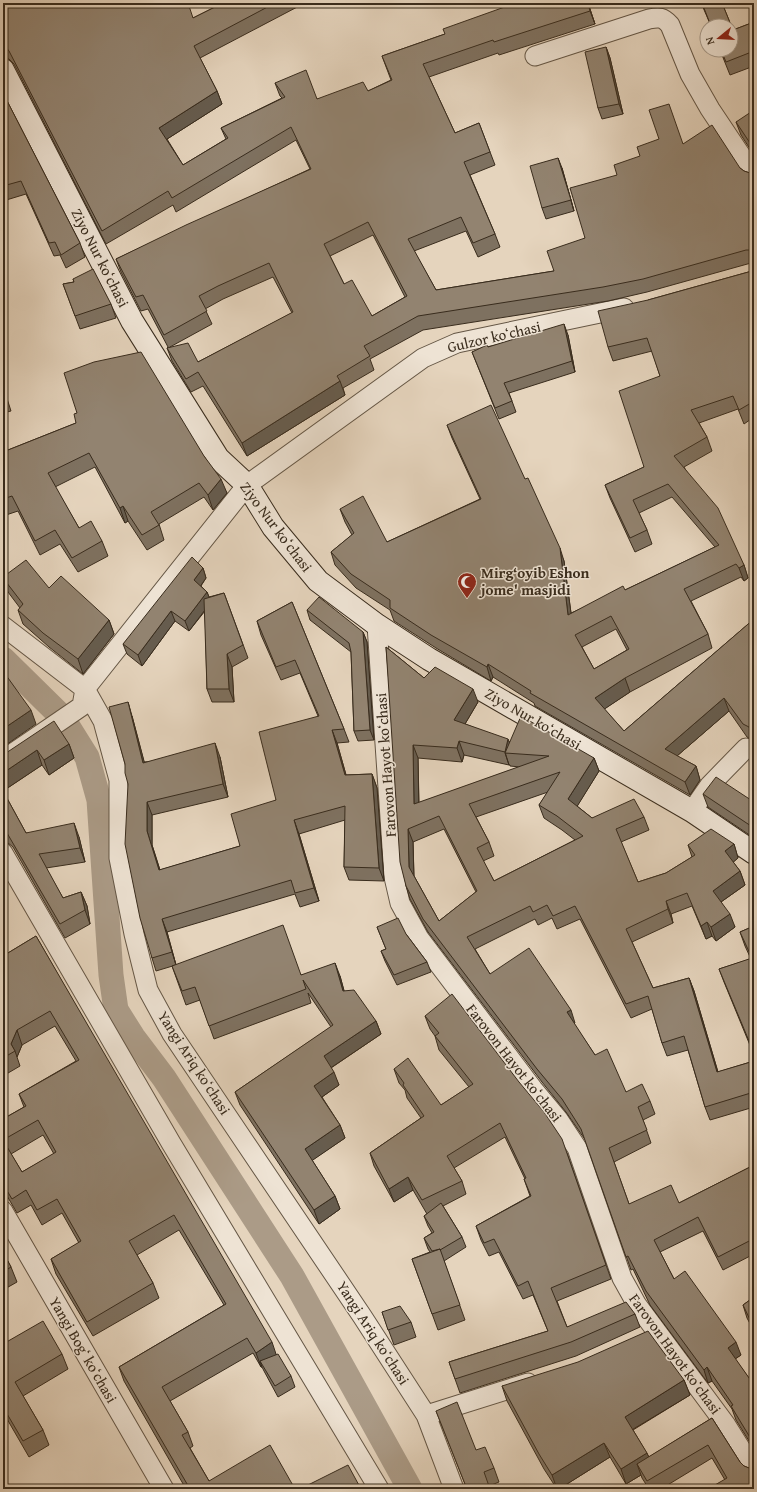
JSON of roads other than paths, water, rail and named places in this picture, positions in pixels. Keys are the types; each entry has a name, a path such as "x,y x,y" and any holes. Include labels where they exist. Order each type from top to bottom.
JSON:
{"street":[{"path":"535,56 649,19 664,19 670,25 693,80 710,109 754,175"},
{"name":"Ziyo Nur koʻchasi","path":"3,70 132,321 218,458 247,485 273,527 318,581 377,625 430,659 692,812 754,854"},
{"name":"Gulzor koʻchasi","path":"3,760 53,727 84,698 247,485 423,358 457,343 642,305"},
{"name":"Farovon Hayot koʻchasi","path":"377,625 394,877 400,903 419,938 533,1089 558,1119 577,1148 622,1278 637,1305 649,1335 726,1425 754,1470"},
{"name":"Yangi Ariq koʻchasi","path":"3,626 84,698 103,721 119,780 119,858 134,934 148,990 172,1034 362,1316 426,1415 454,1489"},
{"path":"692,812 710,785 746,748"},
{"path":"3,853 356,1464 379,1489"},
{"name":"Yangi Bogʻ koʻchasi","path":"3,1211 164,1489"},
{"path":"426,1415 545,1377"}],"waterway":[{"path":"3,659 62,717 87,757 99,800 111,975 116,1010 133,1037 164,1078 292,1276 410,1489"}],"place":[{"name":"Mirg‘oyib Eshon jome' masjidi","path":"467,599"}]}
